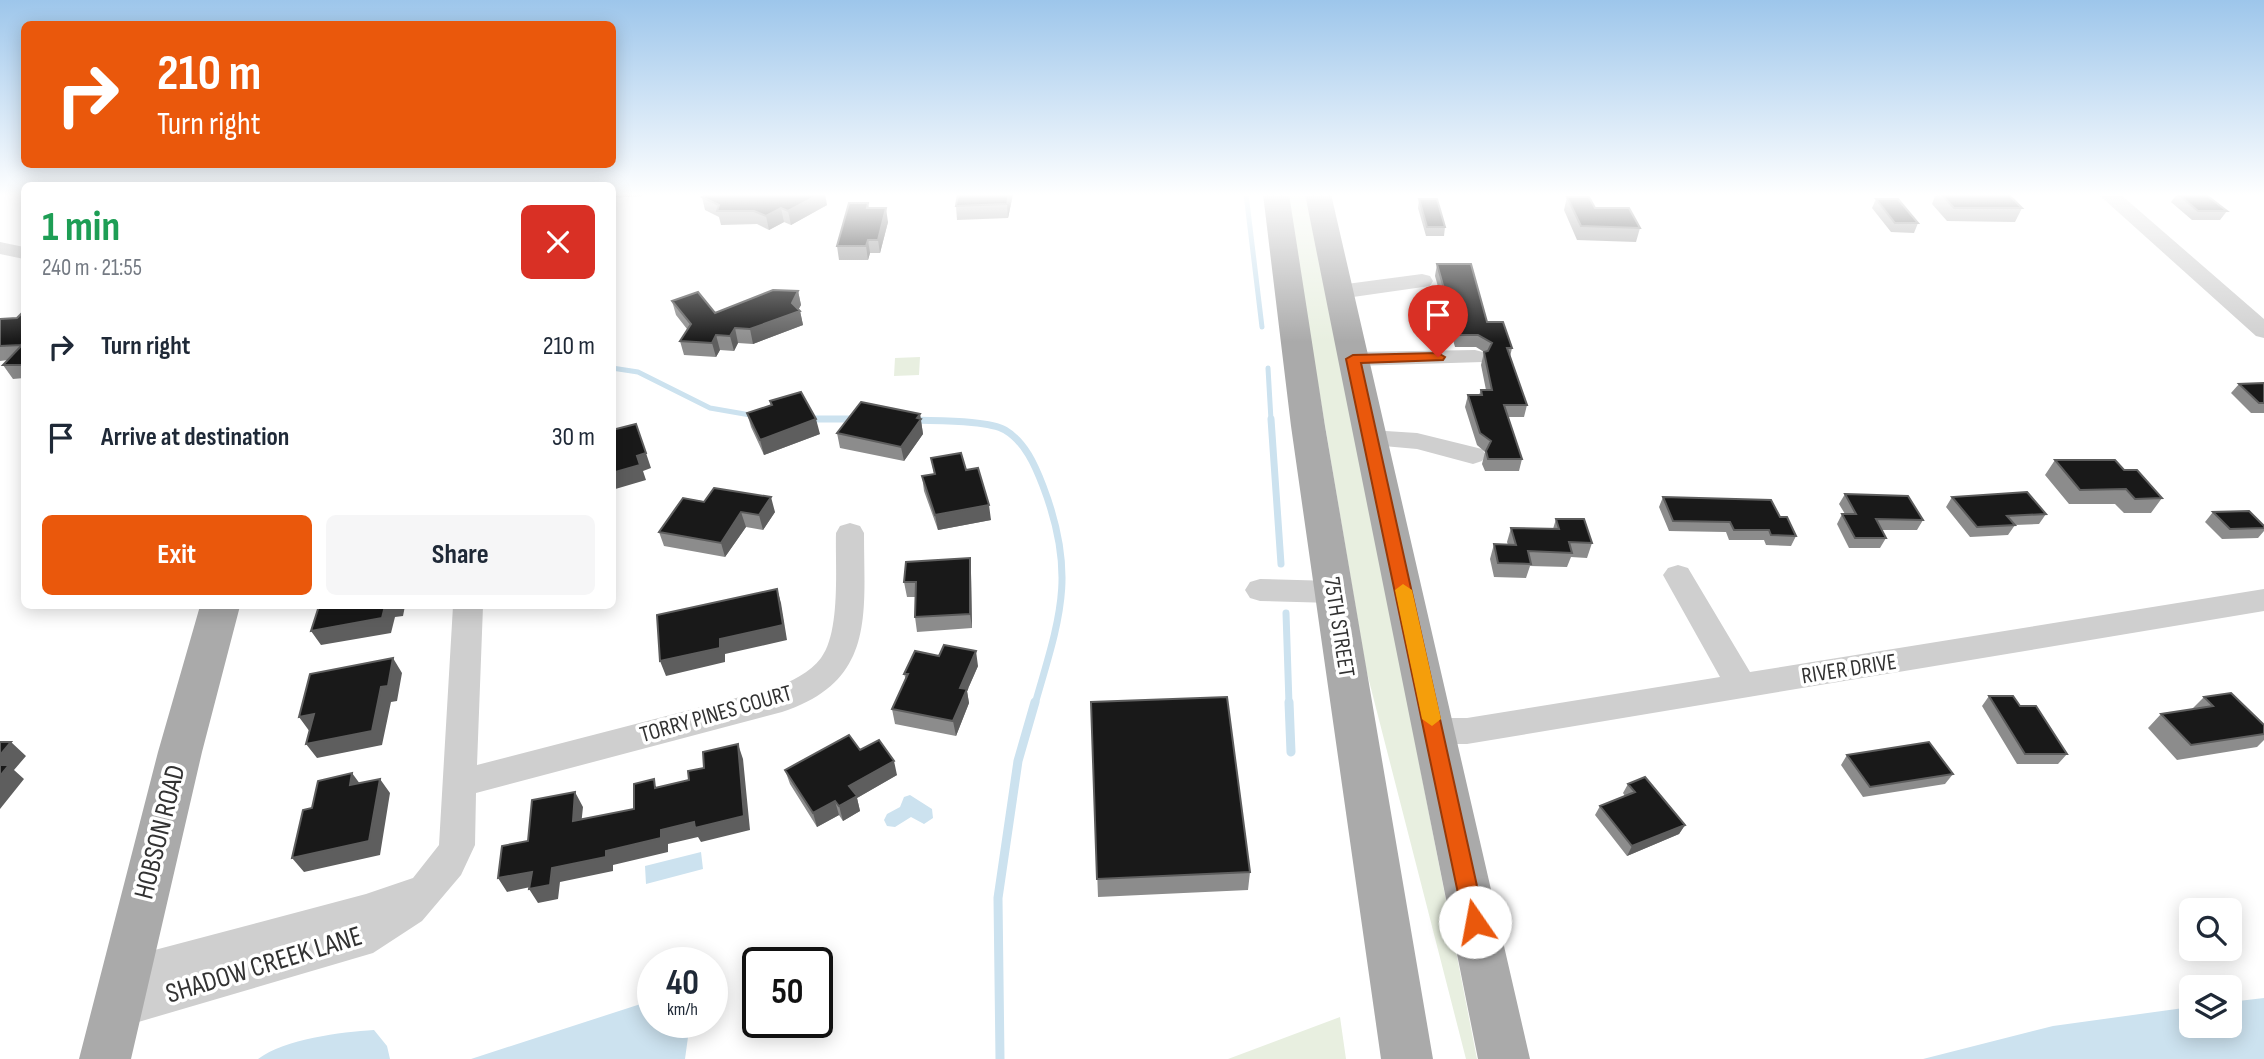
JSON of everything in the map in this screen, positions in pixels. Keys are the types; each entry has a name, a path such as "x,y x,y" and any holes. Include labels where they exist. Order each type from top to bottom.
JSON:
{"main road":[{"name":"75TH STREET","path":"1283,243 1333,592 1407,1059"},
{"path":"1329,243 1504,1059"},
{"name":"HOBSON ROAD","path":"105,1059 180,752 219,609"}],"street":[{"path":"2164,243 2264,331"},
{"path":"0,248 21,252"},
{"path":"1339,292 1422,281"},
{"path":"1353,359 1465,357"},
{"path":"1370,438 1417,440 1473,455"},
{"name":"TORRY PINES COURT","path":"461,783 782,699 812,685 835,662 845,633 850,533"},
{"path":"1678,575 1742,687"},
{"path":"1260,590 1333,592"},
{"name":"RIVER DRIVE","path":"1434,731 1467,732 2264,600"},
{"name":"SHADOW CREEK LANE","path":"122,991 360,941 409,909 435,881 449,864 457,845 468,609"}],"green space":[{"path":"1294,243 1318,243 1477,1059 1466,1059 1366,669"},
{"path":"920,357 919,375 894,376 895,358"},
{"path":"1340,1017 1346,1059 1228,1059"}],"water":[{"path":"910,795 932,809 933,818 924,824 911,817 895,827 887,826 884,820 887,814 900,807 904,797"},
{"path":"701,852 703,869 646,884 645,866"},
{"path":"2264,998 2264,1059 1923,1059 2053,1026 2179,1009 2179,1038 2242,1038 2242,1001"},
{"path":"637,1005 637,1038 688,1038 685,1059 471,1059"},
{"path":"374,1030 387,1046 390,1059 258,1059 283,1046 298,1042"}],"building":[{"path":"838,243 867,243 866,246 837,246"},
{"path":"1437,264 1471,264 1487,322 1503,322 1512,348 1507,348 1527,405 1504,405 1522,459 1488,459 1486,451 1491,441 1480,433 1468,395 1482,395 1481,390 1492,390 1484,352 1488,351 1492,343 1478,335 1457,335"},
{"path":"773,290 798,291 792,303 800,311 750,329 735,328 730,336 716,335 712,343 680,341 691,324 672,301 698,292 715,313"},
{"path":"21,314 21,345 0,346 0,319 17,318"},
{"path":"21,346 21,365 3,365"},
{"path":"2264,383 2264,403 2259,403 2239,384"},
{"path":"801,392 816,419 760,440 747,413 772,405 770,401"},
{"path":"861,402 920,414 917,418 921,419 901,447 837,433"},
{"path":"636,424 646,453 637,456 640,465 616,472 616,429"},
{"path":"961,453 966,470 978,468 989,505 935,515 922,476 935,474 931,458"},
{"path":"2055,460 2115,460 2124,470 2137,470 2162,498 2135,499 2126,489 2080,490"},
{"path":"714,488 771,497 759,515 741,512 721,543 659,532 683,498 704,502"},
{"path":"2027,492 2046,514 2007,516 2015,525 1977,527 1952,497"},
{"path":"1845,494 1908,496 1923,520 1876,519 1886,538 1855,538 1842,514 1856,514"},
{"path":"1663,497 1771,500 1780,517 1787,517 1796,536 1771,535 1769,530 1734,530 1730,522 1673,521"},
{"path":"2249,511 2264,528 2230,529 2213,512"},
{"path":"1556,519 1584,519 1592,543 1569,542 1572,553 1528,551 1531,564 1498,563 1494,544 1516,545 1511,528 1559,529"},
{"path":"970,558 970,614 915,617 916,582 904,582 906,562"},
{"path":"777,589 783,625 720,639 720,648 660,661 657,615"},
{"path":"318,609 384,609 382,618 311,631"},
{"path":"944,645 976,651 960,688 967,689 953,721 892,709 915,651 939,656"},
{"path":"393,658 388,686 381,687 372,731 306,744 314,714 299,717 310,674"},
{"path":"2231,693 2264,725 2264,734 2191,745 2161,714 2213,706 2204,697"},
{"path":"1989,696 2013,696 2020,706 2036,706 2067,754 2025,754"},
{"path":"1227,697 1250,872 1097,879 1091,702"},
{"path":"849,735 860,750 879,740 894,761 849,786 857,796 839,806 835,801 813,813 785,770"},
{"path":"0,742 11,742 0,755"},
{"path":"1929,742 1953,774 1870,787 1847,755"},
{"path":"738,744 744,816 695,828 694,822 661,830 661,838 606,851 606,857 552,868 550,885 529,889 532,872 498,878 502,846 528,841 532,800 575,792 573,821 634,809 634,784 654,779 655,788 689,780 688,771 704,768 703,752"},
{"path":"0,765 9,765 0,776"},
{"path":"352,773 350,785 380,779 369,841 292,858 303,810 312,808 318,781"},
{"path":"1645,777 1685,825 1632,846 1600,806 1635,792 1628,784"}],"waterway":[{"path":"1252,243 1262,327"},
{"path":"1268,368 1271,420"},
{"path":"616,369 638,372 710,408 756,416"},
{"path":"810,419 854,419"},
{"path":"1271,419 1281,564"},
{"path":"922,420 915,420 975,423 1005,430 1024,447 1040,478 1060,545 1062,571 1061,596 1052,646 1035,704"},
{"path":"1286,613 1289,704"},
{"path":"1000,1059 998,898 1018,761 1035,702"},
{"path":"1289,702 1291,752"}],"slow traffic":[{"path":"1403,590 1432,719"}],"route":[{"path":"1438,357 1353,359 1475,922"}]}
